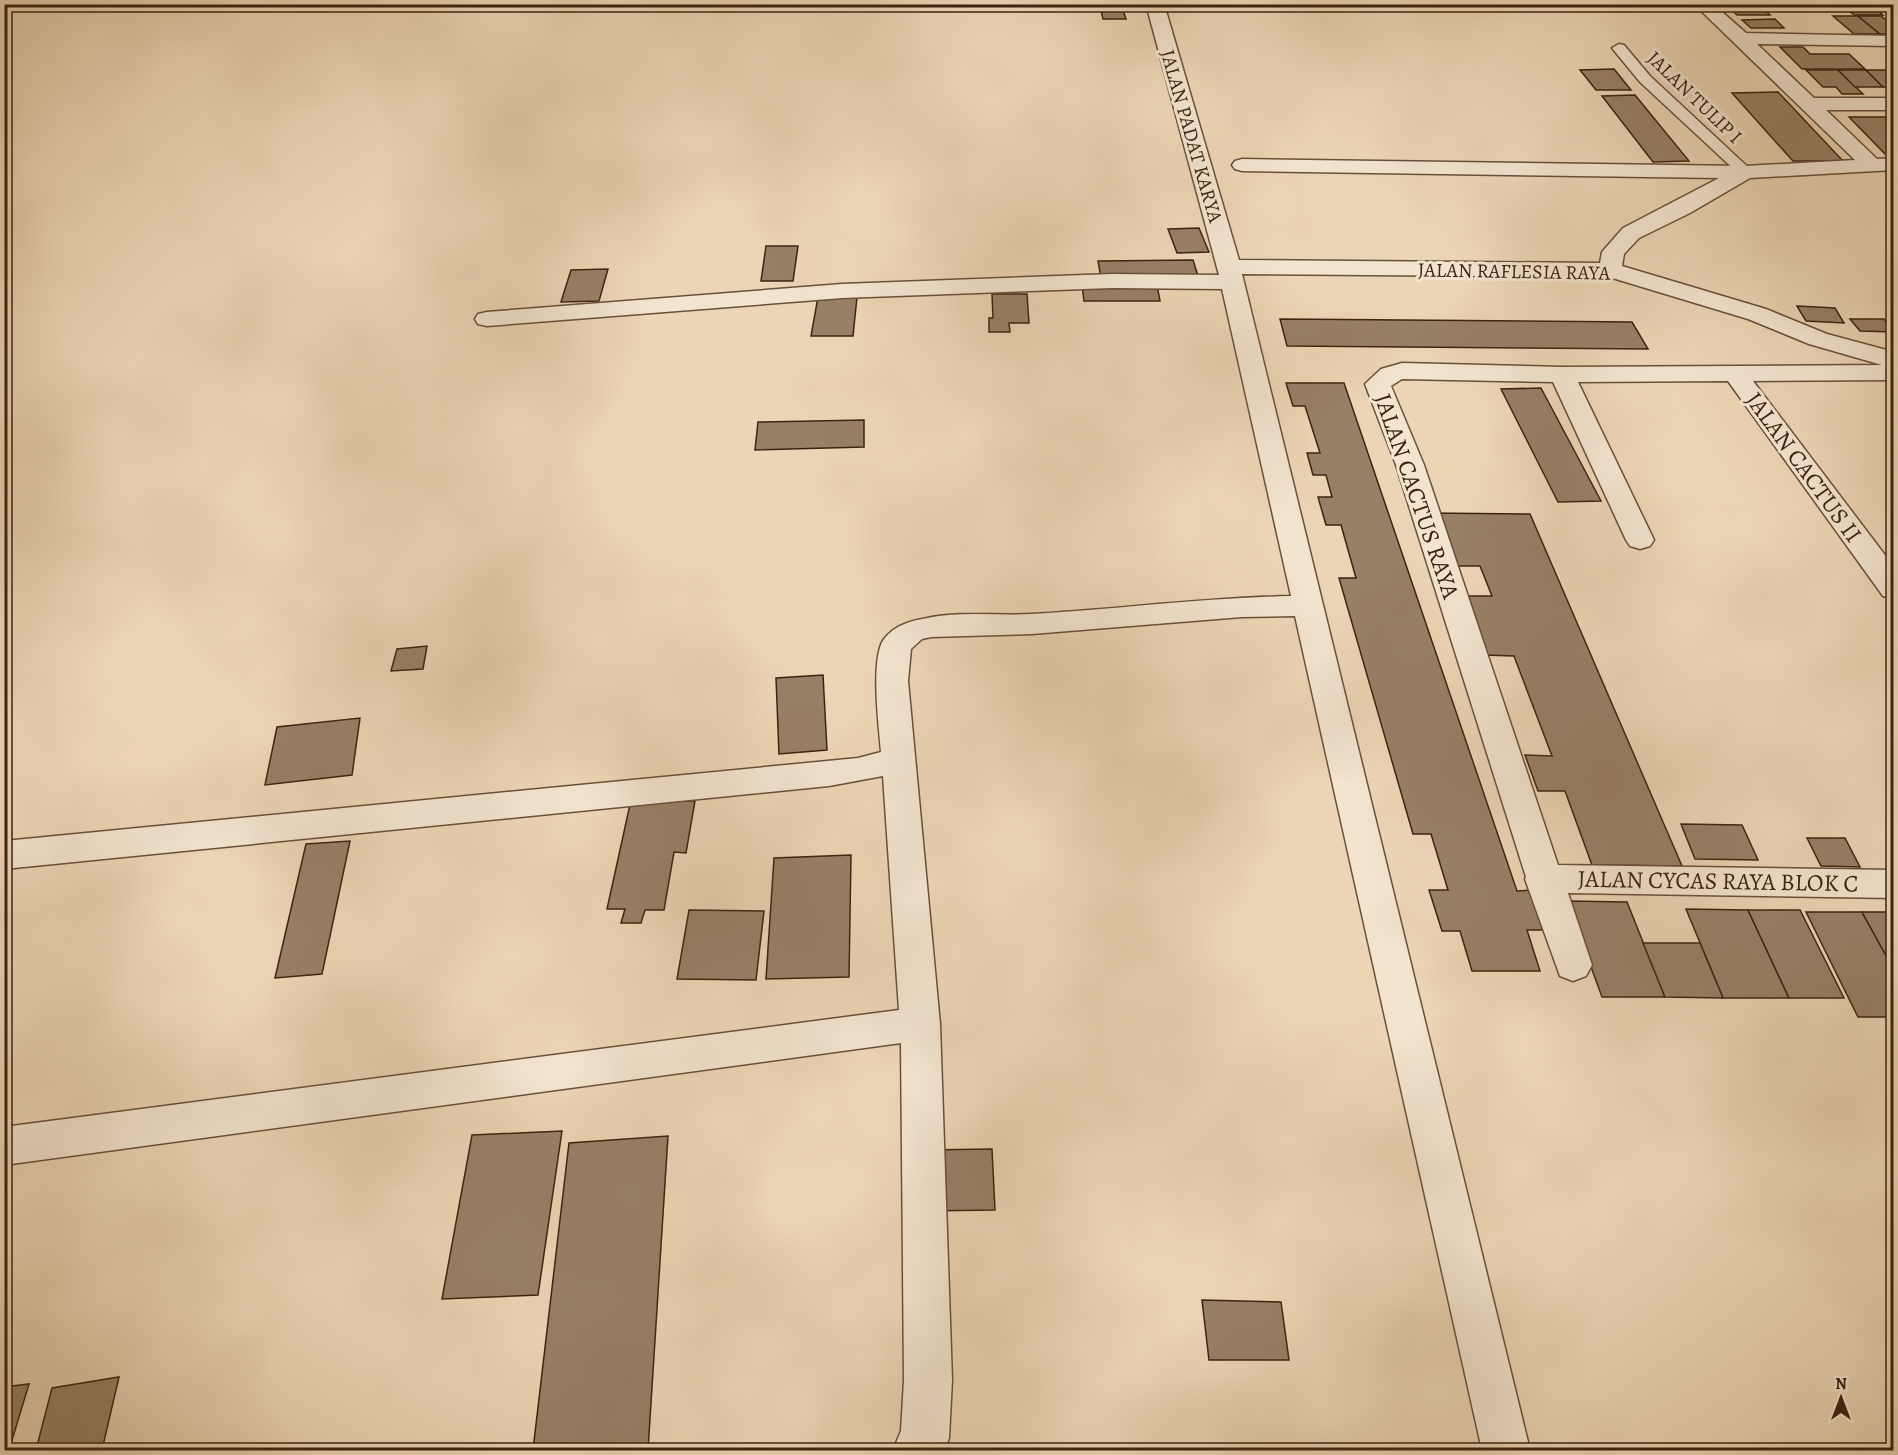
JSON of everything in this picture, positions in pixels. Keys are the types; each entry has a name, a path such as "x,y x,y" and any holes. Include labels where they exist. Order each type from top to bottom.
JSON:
{"street":[{"name":"JALAN PADAT KARYA","path":"1155,4 1230,274 1506,1450"},
{"path":"1702,4 1741,38 1871,164"},
{"path":"1741,38 1893,41"},
{"path":"1808,104 1893,104"},
{"path":"1242,165 1745,172 1893,164"},
{"path":"1610,270 1613,252 1630,233 1682,208 1745,172"},
{"name":"JALAN RAFLESIA RAYA","path":"487,319 842,291 1112,281 1230,274 1610,270 1757,314 1818,339 1892,361"},
{"name":"JALAN CACTUS RAYA","path":"1573,965 1543,879 1410,465 1378,384 1390,374 1402,371 1563,375 1736,375 1892,361"},
{"path":"1563,375 1640,540"},
{"name":"JALAN CACTUS II","path":"1736,375 1893,590"},
{"path":"922,1446 928,1380 920,1024 897,760 892,681 896,645 912,631 931,627 1032,624 1242,607 1309,606"},
{"path":"4,855 829,774 858,770 897,760"},
{"name":"JALAN CYCAS RAYA BLOK C","path":"1543,879 1893,884"},
{"path":"4,1146 920,1024"}],"lane":[{"name":"JALAN TULIP I","path":"1619,48 1645,79 1745,172"}],"building":[{"path":"1726,4 1759,4 1770,15 1737,15"},
{"path":"1843,5 1871,5 1883,15 1854,15"},
{"path":"1100,7 1122,7 1126,19 1103,19"},
{"path":"1833,16 1858,16 1880,34 1854,34"},
{"path":"1858,16 1881,16 1894,26 1894,34 1880,34"},
{"path":"1775,19 1784,28 1751,28 1742,20"},
{"path":"1780,47 1803,47 1810,54 1849,54 1865,69 1802,69"},
{"path":"1614,69 1631,90 1596,90 1580,70"},
{"path":"1806,70 1838,70 1863,94 1842,94 1836,87 1823,87"},
{"path":"1838,70 1866,70 1883,87 1855,87"},
{"path":"1866,70 1892,70 1894,87 1883,87"},
{"path":"1778,92 1843,161 1793,161 1732,93"},
{"path":"1635,95 1689,161 1653,162 1602,96"},
{"path":"1849,117 1894,117 1894,154 1885,154"},
{"path":"1199,228 1209,252 1177,253 1168,229"},
{"path":"766,246 798,246 793,281 761,281"},
{"path":"1193,260 1198,276 1101,278 1098,261"},
{"path":"608,269 599,301 561,302 571,270"},
{"path":"1082,285 1157,285 1160,301 1084,301"},
{"path":"992,294 1027,294 1029,323 1009,323 1010,332 989,332 989,318 993,318"},
{"path":"818,297 857,297 853,336 811,336"},
{"path":"1797,306 1835,308 1844,323 1806,321"},
{"path":"1280,319 1632,322 1648,349 1287,346"},
{"path":"1850,319 1884,319 1893,332 1860,331"},
{"path":"1286,383 1344,383 1517,891 1534,890 1548,930 1527,930 1540,971 1472,971 1460,931 1442,931 1429,890 1448,890 1431,834 1413,834 1339,578 1356,578 1341,525 1326,525 1318,497 1332,497 1326,475 1313,475 1307,453 1320,453 1305,406 1293,406"},
{"path":"1541,388 1601,501 1558,502 1501,389"},
{"path":"864,420 864,447 755,450 758,422"},
{"path":"1429,513 1530,514 1682,866 1592,865 1565,791 1538,791 1525,755 1552,756 1514,656 1484,655 1463,596 1492,596 1480,566 1447,566"},
{"path":"427,646 423,669 391,671 397,649"},
{"path":"823,675 827,750 779,754 776,678"},
{"path":"360,718 352,775 265,785 277,727"},
{"path":"631,800 695,801 686,853 674,852 664,910 645,910 641,923 621,923 625,909 607,909"},
{"path":"1681,824 1742,825 1758,860 1695,859"},
{"path":"1807,838 1845,838 1860,867 1821,866"},
{"path":"350,841 322,974 275,978 306,844"},
{"path":"851,855 849,977 766,979 774,858"},
{"path":"1567,901 1627,902 1665,997 1602,997"},
{"path":"1686,909 1748,910 1789,998 1723,998"},
{"path":"689,910 764,911 756,980 677,979"},
{"path":"1748,910 1800,910 1844,998 1789,998"},
{"path":"1806,912 1862,912 1894,970 1894,1017 1858,1017"},
{"path":"1862,912 1894,912 1894,970 1890,963"},
{"path":"1643,943 1700,943 1723,998 1665,997"},
{"path":"562,1131 538,1295 442,1299 472,1135"},
{"path":"668,1136 648,1450 533,1450 569,1143"},
{"path":"992,1149 995,1210 924,1211 924,1150"},
{"path":"1202,1300 1281,1302 1289,1360 1209,1360"},
{"path":"119,1377 102,1450 36,1450 52,1388"},
{"path":"29,1384 9,1450 4,1450 4,1387"}]}
